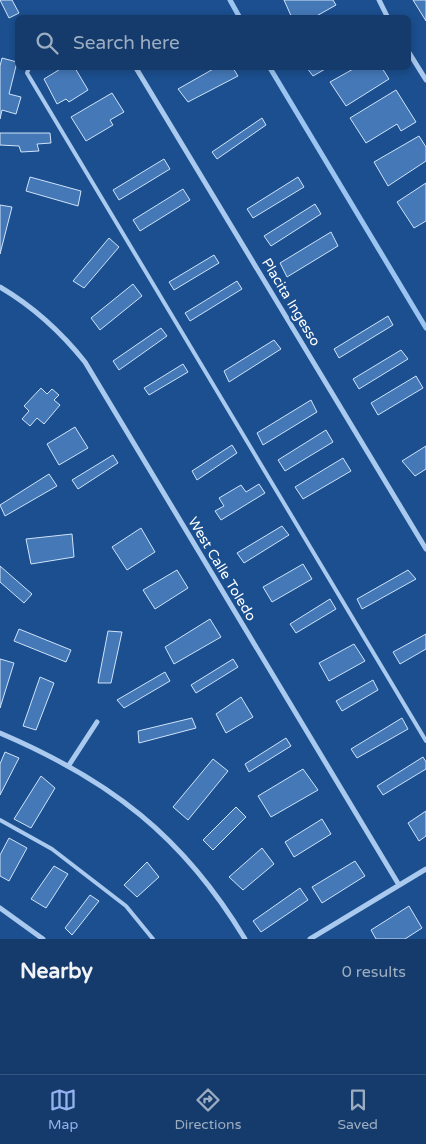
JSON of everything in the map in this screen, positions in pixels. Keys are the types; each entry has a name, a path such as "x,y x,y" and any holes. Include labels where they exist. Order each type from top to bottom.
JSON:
{"street":[{"path":"379,0 386,15"},
{"path":"411,56 426,80"},
{"name":"Placita Ingesso","path":"137,70 426,549"},
{"name":"West Calle Toledo","path":"0,287 19,298 43,317 85,362 399,885"},
{"path":"69,765 96,722"},
{"path":"0,733 69,765 129,806 172,842 209,884 245,939"},
{"path":"310,939 426,869"},
{"path":"0,908 43,939"}],"lane":[{"path":"28,70 27,73 426,741"},
{"path":"0,820 52,849 126,906 153,939"}],"building":[{"path":"0,0 12,0 19,13 9,18"},
{"path":"284,0 333,0 336,5 318,15 291,15"},
{"path":"413,0 426,0 426,21"},
{"path":"2,58 15,61 15,70 9,94 21,97 16,114 2,110 0,119 0,66"},
{"path":"59,70 76,70 88,90 69,102 66,99 57,104 44,79"},
{"path":"211,70 234,70 238,76 188,102 178,89"},
{"path":"308,70 324,70 313,76"},
{"path":"351,70 383,70 389,79 346,106 330,82"},
{"path":"396,90 416,122 401,131 397,124 366,143 350,118"},
{"path":"112,93 124,112 110,120 113,125 86,141 71,117"},
{"path":"262,118 266,125 217,159 212,152"},
{"path":"0,133 50,133 51,143 37,144 39,151 21,152 19,146 0,145"},
{"path":"419,136 426,147 426,161 388,186 374,162"},
{"path":"164,159 170,169 119,200 113,190"},
{"path":"30,177 81,191 78,206 26,191"},
{"path":"298,177 304,187 253,218 247,209"},
{"path":"426,183 426,221 414,228 397,202"},
{"path":"183,189 190,200 140,231 133,220"},
{"path":"315,204 321,214 271,246 264,236"},
{"path":"0,205 12,207 0,254"},
{"path":"331,232 338,246 287,277 280,263"},
{"path":"109,238 119,247 84,288 73,281"},
{"path":"214,255 219,263 174,290 169,282"},
{"path":"237,281 242,289 190,321 185,313"},
{"path":"133,284 142,296 100,330 91,318"},
{"path":"388,316 393,325 339,358 334,349"},
{"path":"161,328 167,336 119,370 113,361"},
{"path":"274,340 281,349 229,382 224,371"},
{"path":"401,350 408,359 359,389 353,379"},
{"path":"183,364 188,372 149,395 144,388"},
{"path":"416,376 423,388 378,415 371,403"},
{"path":"41,388 47,394 52,389 59,395 54,400 60,405 44,424 37,418 30,426 22,419 29,411 24,406"},
{"path":"311,400 317,412 263,445 257,433"},
{"path":"75,427 88,448 59,465 47,444"},
{"path":"326,430 333,442 285,471 278,460"},
{"path":"232,445 237,453 197,480 192,471"},
{"path":"426,446 426,469 415,476 402,461"},
{"path":"113,455 118,463 78,489 72,480"},
{"path":"343,458 351,471 303,499 295,487"},
{"path":"49,474 57,486 5,516 0,505"},
{"path":"259,484 265,493 221,520 215,511 224,506 219,498 241,485 246,492"},
{"path":"282,526 289,535 244,563 237,553"},
{"path":"141,528 155,552 127,570 112,547"},
{"path":"72,534 74,557 31,564 26,539"},
{"path":"303,564 312,579 272,602 263,587"},
{"path":"0,566 32,594 24,603 0,582"},
{"path":"177,570 188,588 155,609 143,590"},
{"path":"408,570 416,579 362,609 357,599"},
{"path":"330,599 336,609 296,633 290,624"},
{"path":"210,619 221,637 174,664 165,647"},
{"path":"19,629 71,650 66,662 14,641"},
{"path":"108,631 122,632 111,683 98,683"},
{"path":"426,634 426,649 400,664 393,652"},
{"path":"354,644 365,661 329,681 319,663"},
{"path":"0,659 14,663 0,708"},
{"path":"233,659 238,667 196,693 191,685"},
{"path":"165,672 170,681 124,708 117,700"},
{"path":"40,677 54,683 36,730 23,726"},
{"path":"373,680 378,690 342,711 336,701"},
{"path":"241,697 253,717 226,733 216,714"},
{"path":"192,718 196,728 139,743 138,731"},
{"path":"402,718 408,729 357,758 351,749"},
{"path":"286,738 291,746 249,772 245,764"},
{"path":"5,752 19,758 0,795 0,764"},
{"path":"423,757 426,762 426,769 383,795 377,786"},
{"path":"213,759 228,771 188,820 173,807"},
{"path":"303,769 318,790 271,817 258,796"},
{"path":"41,776 55,788 31,828 14,819"},
{"path":"236,807 246,817 213,850 203,840"},
{"path":"426,811 426,836 419,841 408,823"},
{"path":"322,819 331,834 294,857 285,842"},
{"path":"9,838 27,848 9,881 0,876 0,855"},
{"path":"262,848 274,864 243,890 229,877"},
{"path":"355,861 365,876 322,903 312,887"},
{"path":"147,862 159,877 137,897 124,885"},
{"path":"54,866 68,874 46,908 31,899"},
{"path":"300,888 308,900 261,932 253,921"},
{"path":"90,895 99,901 72,935 65,928"},
{"path":"409,906 422,928 405,939 376,939 371,930"}],"waterway":[{"path":"230,0 238,15"},
{"path":"271,70 426,328"}]}
